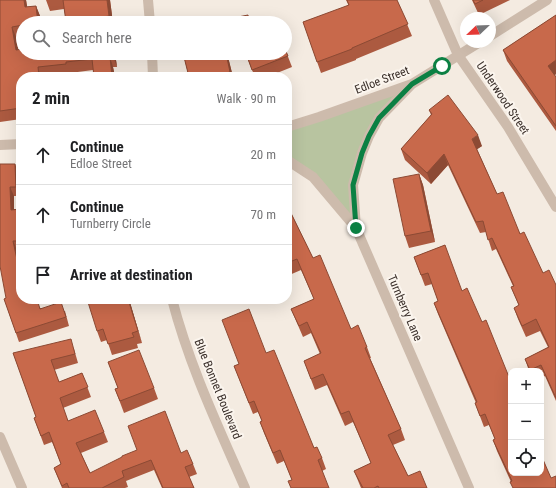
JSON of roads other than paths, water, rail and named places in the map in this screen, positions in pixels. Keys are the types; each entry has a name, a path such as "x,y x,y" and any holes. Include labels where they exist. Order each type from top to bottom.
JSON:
{"street":[{"path":"148,0 149,16"},
{"name":"Underwood Street","path":"434,0 458,56 508,127 556,207"},
{"path":"496,32 547,0"},
{"name":"Edloe Street","path":"292,125 412,84 471,48"},
{"path":"152,60 153,72"},
{"path":"356,228 353,185 362,153 379,118 412,84"},
{"path":"0,145 16,144"},
{"name":"Turnberry Lane","path":"292,163 314,177 356,228 469,488"},
{"name":"Blue Bonnet Boulevard","path":"173,304 194,370 245,488"},
{"path":"0,437 22,488"}]}
